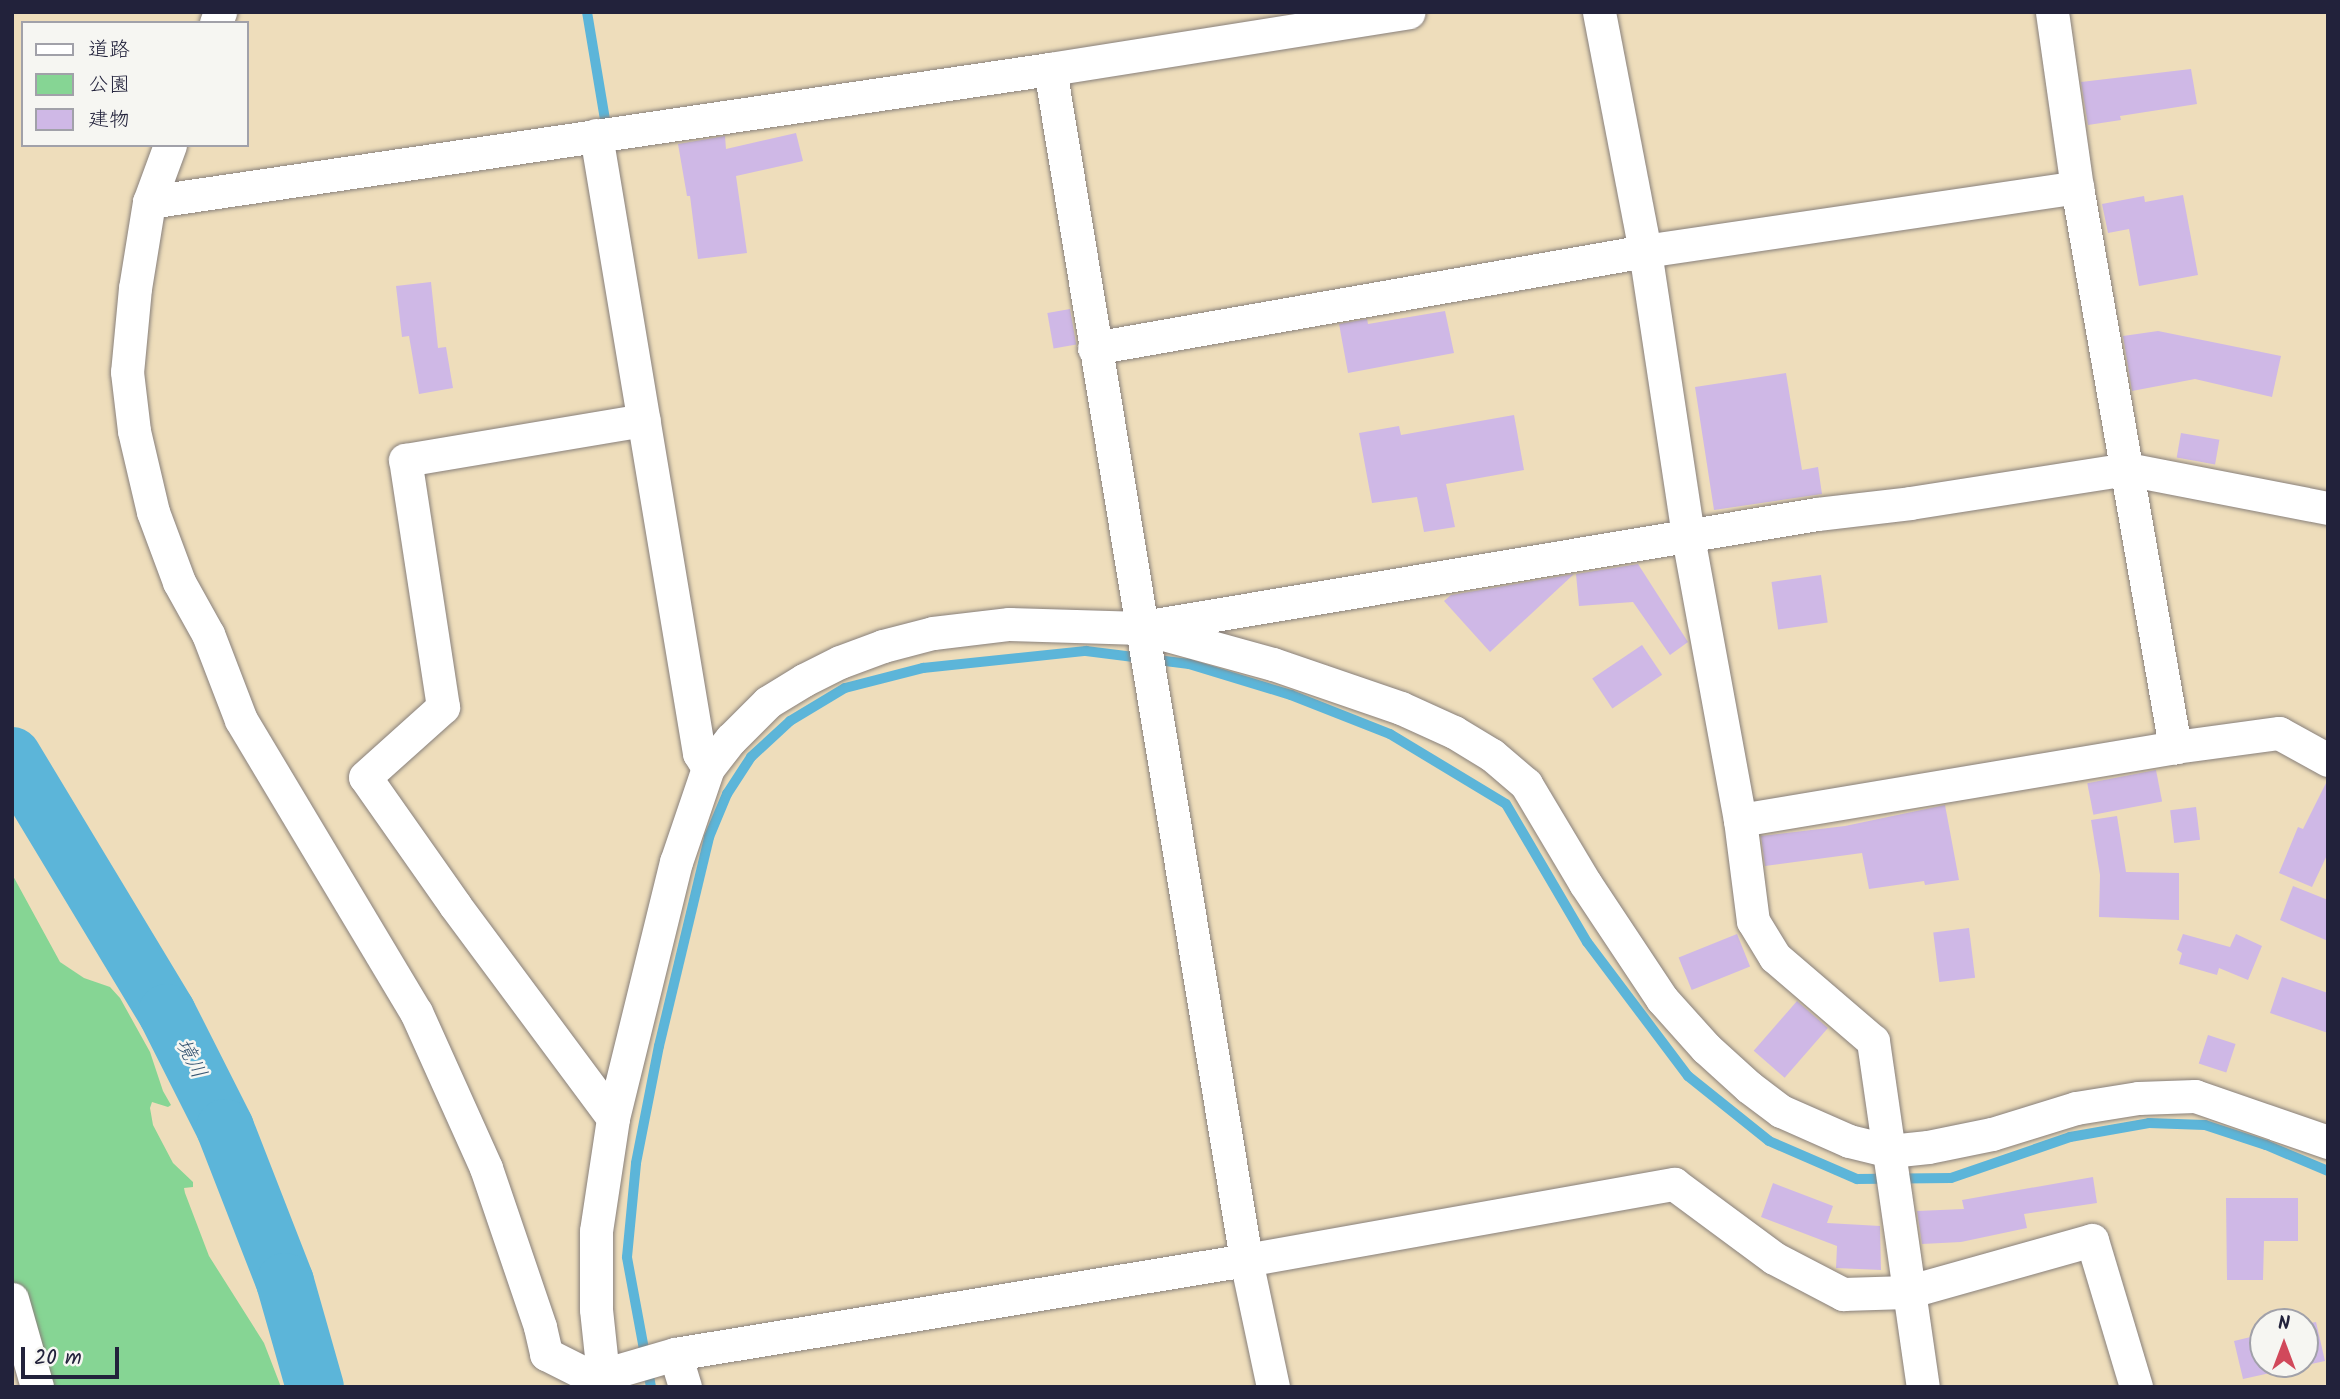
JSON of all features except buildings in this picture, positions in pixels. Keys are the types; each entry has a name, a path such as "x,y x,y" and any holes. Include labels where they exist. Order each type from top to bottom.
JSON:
{"street":[{"path":"149,202 1050,69 1409,12"},
{"path":"1599,12 1645,251 1688,537 1740,820 1747,894 1753,921 1775,957 1873,1041 1907,1292 1923,1387"},
{"path":"2052,12 2077,187 2175,747"},
{"path":"1050,69 1246,1259 1273,1387"},
{"path":"596,135 699,753 708,768"},
{"path":"169,147 149,202 135,288 127,372 134,431 153,512 179,582 208,634 242,720 416,1012 486,1168 540,1326 546,1354 560,1387"},
{"path":"1094,348 1645,251 2077,187"},
{"path":"613,1118 570,1063 365,777 443,707 405,460 644,420"},
{"path":"603,1375 596,1309 596,1231 613,1118 676,862 708,768 731,738 768,702 840,662 883,646 933,633 1009,624 1142,628 1818,514 1910,503 2127,469 2328,508"},
{"path":"1142,628 1273,664 1401,708 1454,732 1492,755 1526,784 1585,883 1662,999 1706,1048 1749,1087 1781,1111 1849,1141 1890,1152 1992,1134 2076,1108 2138,1098 2195,1096 2328,1142"},
{"path":"1740,820 2175,747 2279,733 2328,760"},
{"path":"546,1354 586,1374 603,1375 675,1354 1246,1259 1674,1184 1773,1258 1843,1294 1907,1292 2092,1240 2136,1387"},
{"path":"12,1299 37,1387"},
{"path":"675,1354 685,1387"}],"green space":[{"path":"12,874 60,962 84,978 110,987 120,998 150,1052 163,1091 171,1105 168,1107 152,1102 150,1108 153,1125 173,1163 193,1182 193,1187 184,1188 185,1193 209,1256 264,1343 281,1387 46,1387 12,1277"}],"waterway":[{"path":"587,12 607,131"},
{"path":"651,1387 627,1257 636,1163 659,1046 709,837 727,794 751,757 790,721 845,688 923,668 1086,651 1189,664 1291,695 1390,734 1506,804 1587,942 1688,1076 1769,1141 1857,1179 1951,1178 2070,1137 2149,1123 2205,1125 2266,1145 2328,1171"},
{"name":"境川","path":"12,756 167,1013 225,1128 285,1282 315,1387"}]}
